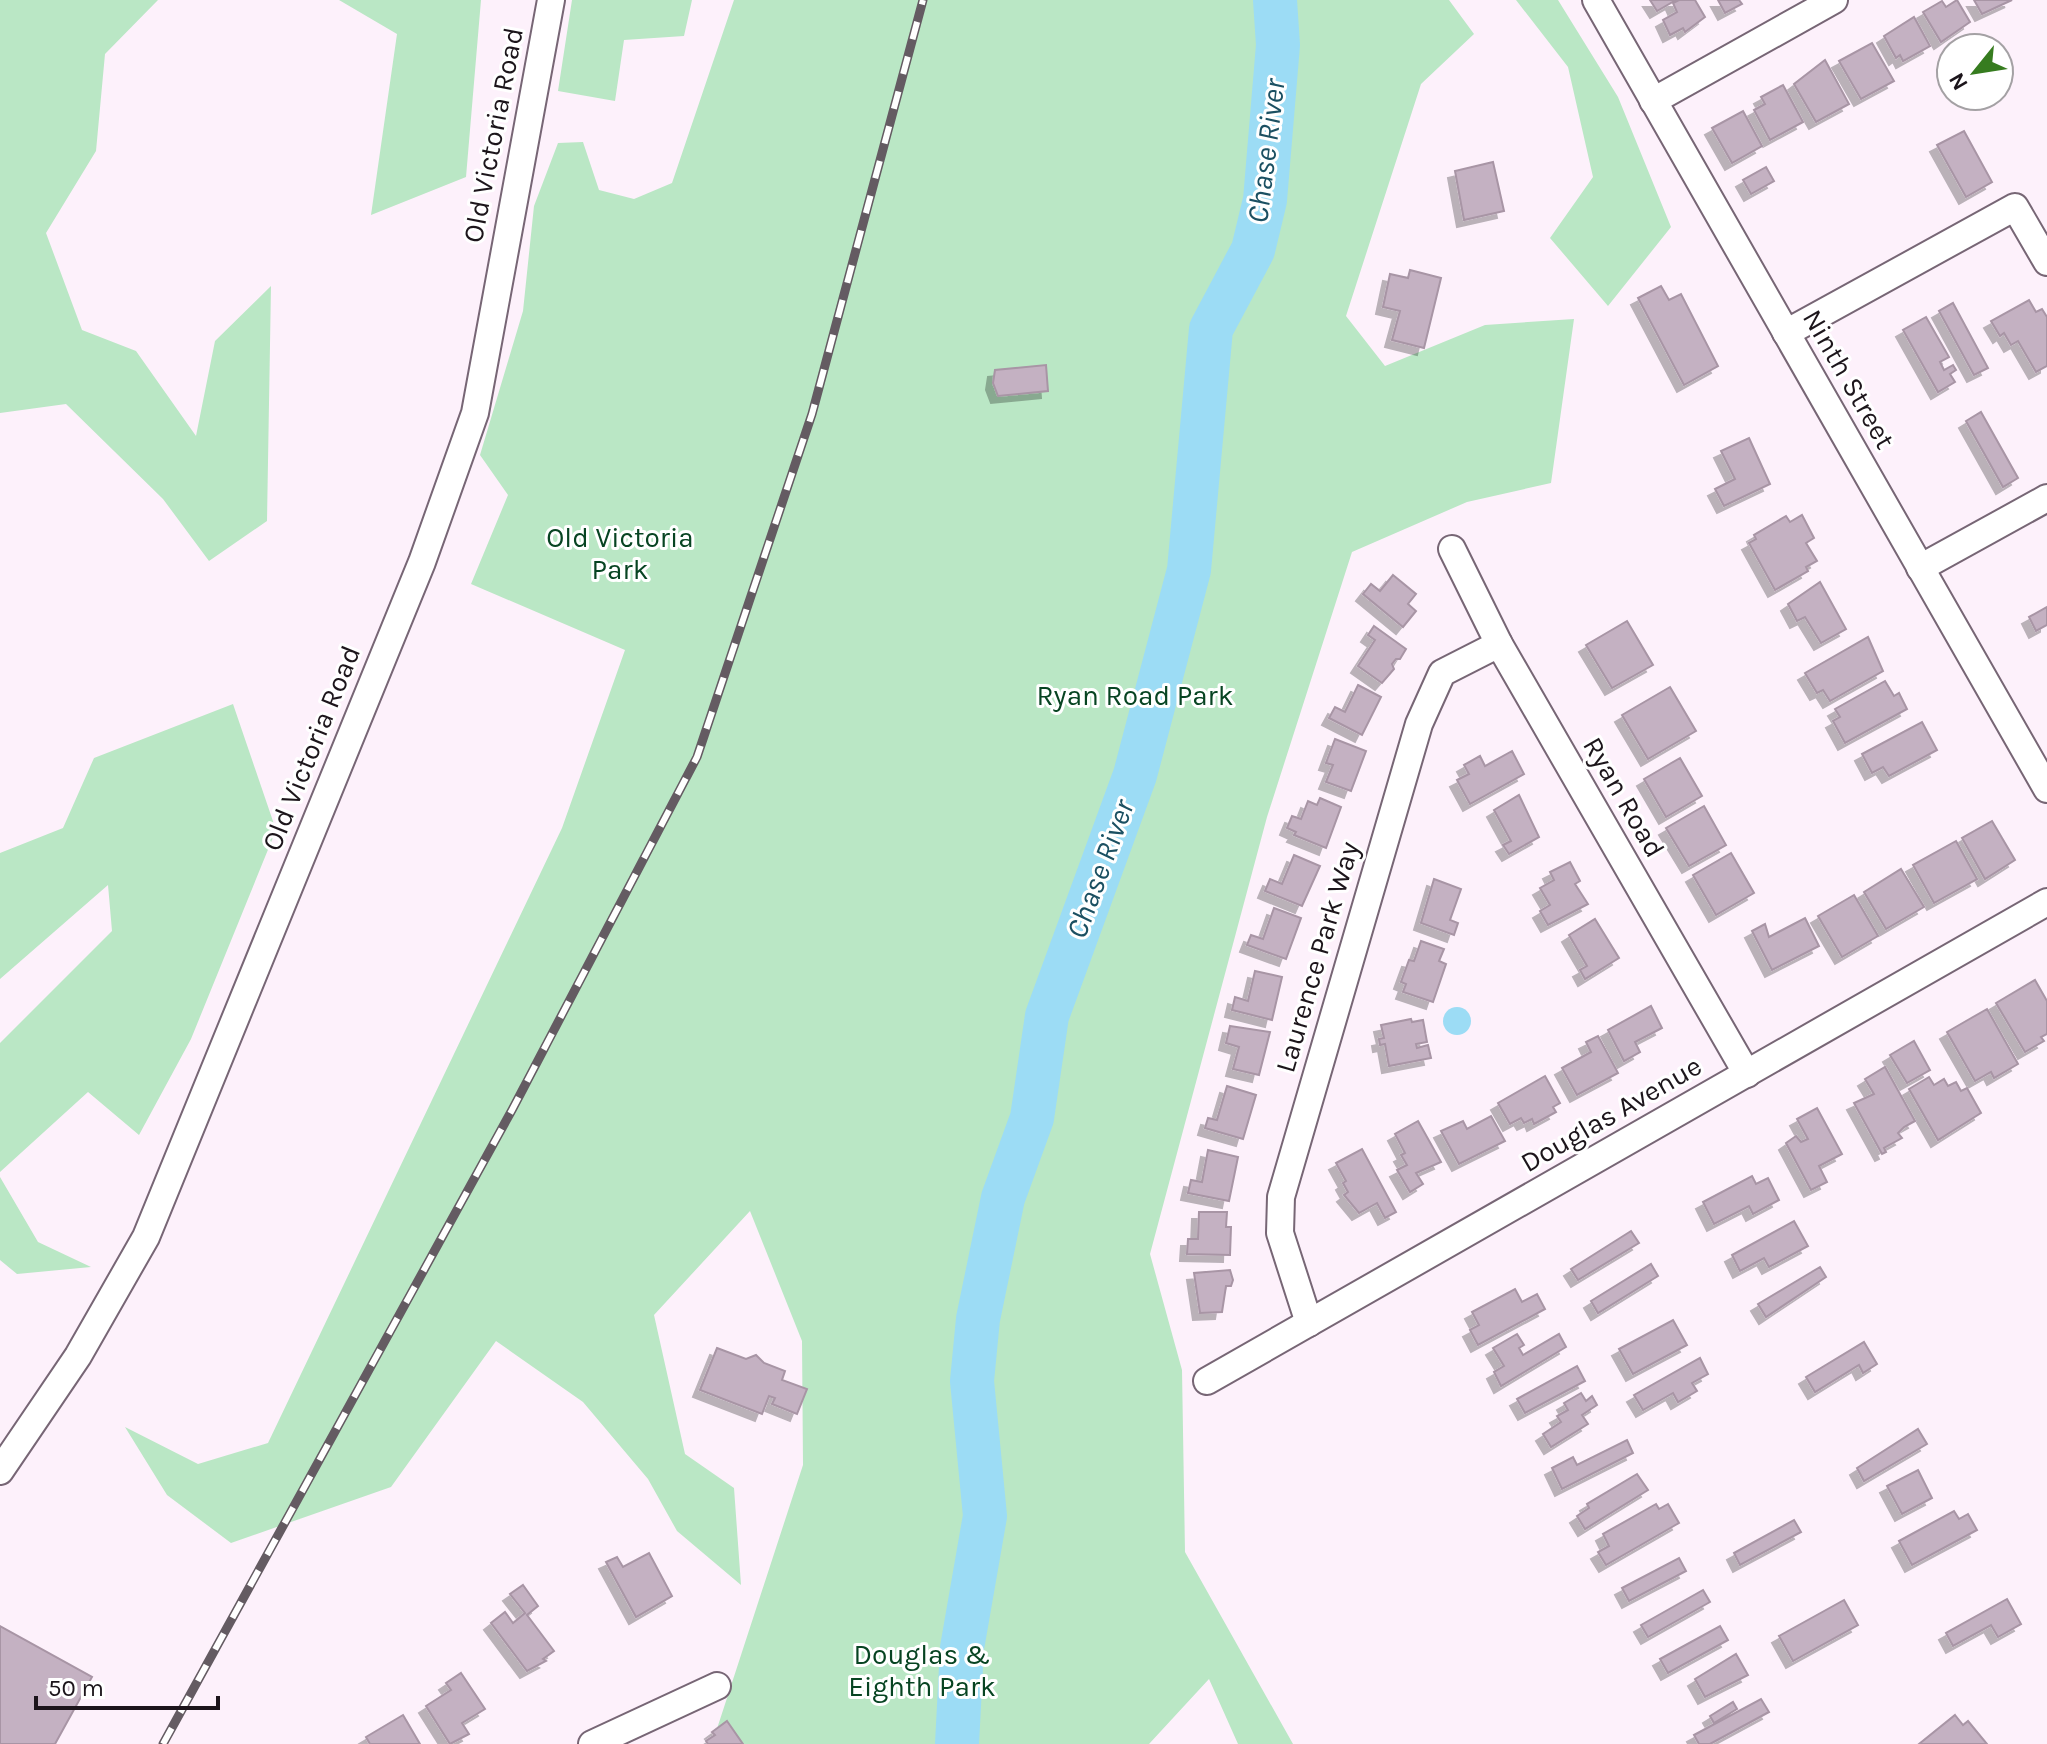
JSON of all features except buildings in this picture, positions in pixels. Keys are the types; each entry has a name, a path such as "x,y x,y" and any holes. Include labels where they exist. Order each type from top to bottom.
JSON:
{"street":[{"name":"Old Victoria Road","path":"0,1471 78,1356 146,1237 422,562 475,413 551,0"},
{"name":"Ninth Street","path":"1596,0 2047,789"},
{"path":"1653,101 1834,0"},
{"path":"1786,333 2015,207 2047,262"},
{"path":"1920,568 2047,498"},
{"name":"Ryan Road","path":"1452,549 1499,644 1747,1074"},
{"name":"Laurence Park Way","path":"1309,1323 1280,1233 1281,1197 1419,724 1442,673 1499,644"},
{"name":"Douglas Avenue","path":"1207,1381 2047,902"},
{"path":"592,1744 717,1686"}],"green space":[{"path":"0,0 158,0 105,54 96,151 46,233 82,330 136,351 196,436 215,341 271,286 267,521 209,561 163,499 66,404 0,413"},
{"path":"339,0 481,0 466,177 371,215 397,34"},
{"path":"572,0 692,0 684,36 624,40 615,101 558,91"},
{"path":"734,0 1449,0 1474,34 1421,84 1346,316 1385,366 1485,325 1574,319 1551,483 1467,502 1352,552 1267,817 1150,1254 1182,1370 1185,1552 1293,1744 1238,1744 1209,1679 1149,1744 712,1744 803,1465 802,1341 750,1211 654,1315 685,1454 734,1488 741,1585 677,1531 648,1479 583,1402 496,1341 391,1487 231,1543 167,1495 125,1427 198,1464 268,1443 562,828 625,650 471,584 508,495 480,455 523,311 534,206 558,143 583,142 599,190 634,199 672,183"},
{"path":"1516,0 1558,0 1618,97 1671,227 1608,306 1550,238 1593,177 1568,67"},
{"path":"233,704 276,830 191,1039 139,1135 88,1092 0,1172 0,1043 112,931 108,885 0,979 0,853 63,828 94,758"},
{"path":"0,1177 38,1242 91,1267 17,1274 0,1260"}],"water":[{"path":"1457,1007 1467,1011 1471,1021 1467,1031 1457,1035 1447,1031 1443,1021 1447,1011"}],"waterway":[{"name":"Chase River","path":"957,1744 962,1648 985,1516 972,1381 978,1319 1003,1198 1032,1118 1047,1016 1135,775 1189,570 1211,329 1253,250 1265,200 1278,45 1275,0"}],"railway":[{"path":"163,1744 512,1110 697,757 812,414 923,0"}],"park label":[{"name":"Old Victoria Park","path":"620,553"},
{"name":"Ryan Road Park","path":"1135,695"},
{"name":"Douglas & Eighth Park","path":"922,1670"}]}
